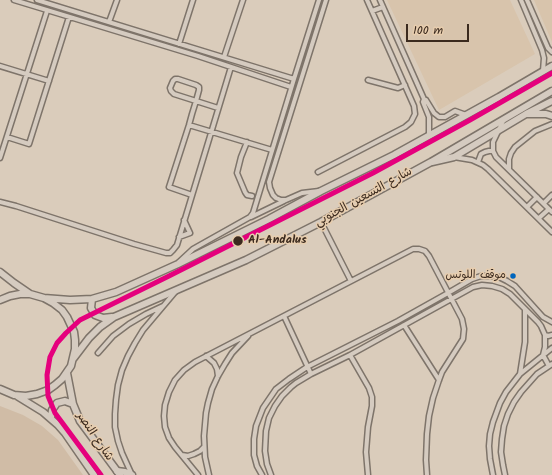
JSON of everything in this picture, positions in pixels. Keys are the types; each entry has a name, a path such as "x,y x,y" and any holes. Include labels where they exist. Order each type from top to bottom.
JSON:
{"main road":[{"name":"شارع التسعين الجنوبي","path":"44,298 70,300 92,299 116,292 178,264 394,155 552,66"},
{"name":"شارع التسعين الجنوبي","path":"73,359 89,338 100,327 114,317 246,260 321,222 431,162 552,91"},
{"path":"431,162 454,157 526,114 552,101"},
{"path":"507,117 526,114 546,114 552,116"},
{"path":"0,272 30,294"},
{"path":"0,300 10,296 30,294 54,303 62,310 71,324 75,340 73,359 67,372 48,390 26,396 14,395 2,391"},
{"path":"92,299 91,308 95,315 103,318 114,317"},
{"name":"شارع النصر","path":"67,372 73,404 80,421 119,473"},
{"name":"شارع النصر","path":"14,395 51,418 65,433 94,475"},
{"path":"51,418 52,410 57,403 65,401 73,404"},
{"path":"119,473 126,472 132,475"}],"street":[{"path":"14,0 198,56 292,87"},
{"path":"37,0 48,2 294,79"},
{"path":"110,22 116,0"},
{"path":"179,44 192,0"},
{"path":"224,57 242,0"},
{"path":"250,217 255,210 272,150 319,0"},
{"path":"286,200 278,199 273,195 270,186 271,175 326,0"},
{"path":"318,172 408,125 413,118 415,110 414,106 367,0"},
{"path":"380,0 424,99 426,99 430,108 439,117 445,117 455,111 466,115"},
{"path":"521,0 543,53 543,72"},
{"path":"527,0 548,48 552,52"},
{"path":"372,11 384,7"},
{"path":"0,158 47,10"},
{"path":"7,137 28,144 69,17"},
{"path":"91,24 93,17"},
{"path":"311,26 317,28"},
{"path":"198,56 200,50"},
{"path":"0,66 48,81"},
{"path":"0,202 170,253 177,245 231,67"},
{"path":"274,81 277,74"},
{"path":"192,195 169,187 189,125 196,101 199,88 198,86 178,79 174,80 170,88 171,92 174,94 196,101 218,108"},
{"path":"368,80 398,88 405,85"},
{"path":"424,99 423,102 429,117 428,136"},
{"path":"507,117 493,142 493,151 509,170 551,210 539,218"},
{"path":"509,170 508,162 515,147 535,131 552,124"},
{"path":"189,125 272,150"},
{"path":"247,142 241,158 238,173 245,192 247,195 252,196"},
{"path":"478,162 481,154 488,151 493,151"},
{"path":"454,157 466,158 478,162 488,169 552,232"},
{"path":"265,173 271,175"},
{"path":"178,264 193,249 250,217 302,193 321,191"},
{"path":"544,203 552,195"},
{"path":"528,207 537,197"},
{"path":"179,237 190,233 184,220"},
{"path":"321,222 351,281"},
{"path":"198,475 174,447 165,427 165,405 169,392 175,380 184,370 206,356 413,249 419,249 425,251 429,256 464,324 463,339 439,380 433,398 429,422 426,460 427,475"},
{"path":"262,475 257,466 254,455 256,426 263,408 276,389 289,378 307,367 398,321 472,279 481,276 490,276 499,277 507,281 515,286 543,317 552,322"},
{"path":"271,475 267,464 264,444 269,418 275,406 296,382 350,355 473,288 482,285 502,289 510,294 541,326 546,335 543,355 550,365 537,374 521,392 508,414 502,439 505,475"},
{"path":"132,475 122,453 115,427 118,385 128,356 143,330 177,290"},
{"path":"98,353 113,336 129,324 165,305"},
{"path":"520,374 525,342 525,309"},
{"path":"284,316 311,374"},
{"path":"404,317 408,320 404,326"},
{"path":"398,321 397,325 404,326 439,380"},
{"path":"209,475 205,457 204,436 206,414 212,389 232,353 251,333"},
{"path":"546,335 552,335"},
{"path":"493,475 489,446 490,434 497,410 506,392 520,374 552,348"},
{"path":"350,355 369,388 372,397 366,452 368,475"},
{"path":"206,356 214,363 218,376"},
{"path":"181,455 188,456 194,454 204,447"}],"shaded area":[{"path":"387,0 510,0 535,54 439,110"},
{"path":"534,0 552,0 552,42"},
{"path":"0,406 23,415 42,426 58,440 83,475 0,475"}],"transit line":[{"path":"101,475 55,413 48,396 47,375 50,357 57,343 80,320 373,173 552,73"}],"place":[{"name":"Al-Andalus","path":"238,241"},
{"name":"موقف اللوتس","path":"513,276"}]}
